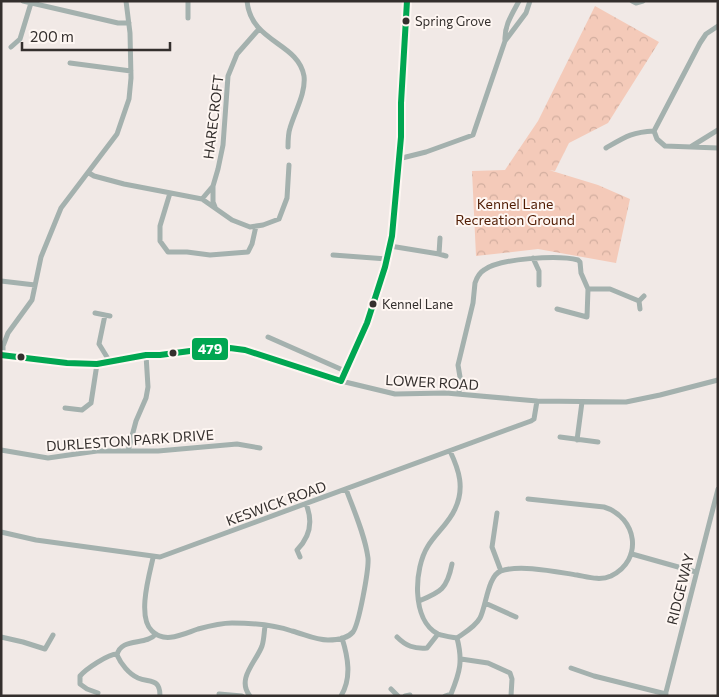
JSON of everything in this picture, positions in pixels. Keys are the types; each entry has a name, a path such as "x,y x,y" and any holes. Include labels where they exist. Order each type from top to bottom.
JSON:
{"street":[{"path":"23,1 118,23 129,23"},
{"path":"2,355 8,333 32,300 41,257 62,208 117,134 129,99 131,71 126,1"},
{"path":"188,1 188,18"},
{"path":"247,1 250,15 259,29 288,51 303,71 303,91 290,127 288,147"},
{"path":"341,381 367,323 387,259 392,236 401,138 401,103 407,1"},
{"path":"505,41 504,33 519,1"},
{"path":"398,159 426,152 473,135 505,41 526,13 530,1"},
{"path":"632,1 636,3 643,1"},
{"path":"11,47 20,38 32,3"},
{"path":"718,26 706,34 700,43 654,131 656,139 665,146 718,148"},
{"name":"HARECROFT","path":"216,209 213,202 214,186 223,145 228,76 237,54 259,29"},
{"path":"70,63 131,71"},
{"path":"692,146 718,130"},
{"path":"606,148 624,137 638,132 654,131"},
{"path":"89,173 124,184 202,198 232,220 250,227 263,225 278,219 287,198 289,165"},
{"path":"202,198 214,186"},
{"path":"170,193 160,226 160,241 168,252 210,255 248,252 256,226"},
{"path":"439,254 440,238"},
{"path":"390,246 446,256"},
{"path":"332,256 387,259"},
{"path":"459,394 460,378 458,365 460,353 468,328 478,276 483,270 492,265 533,258 558,257 578,260 588,289 587,317 557,309"},
{"path":"533,258 539,271 539,285"},
{"path":"1,281 35,285"},
{"path":"588,289 610,289 639,301"},
{"path":"639,301 644,296"},
{"path":"639,301 640,308"},
{"path":"95,313 107,315 99,344 110,362"},
{"path":"268,337 345,371"},
{"name":"LOWER ROAD","path":"2,355 67,363 96,364 146,355 215,348 240,349 341,381 396,394 459,394 537,402 626,402 718,380"},
{"path":"128,451 133,430 148,388 146,355"},
{"path":"65,408 82,410 91,403 96,364"},
{"name":"KESWICK ROAD","path":"1,532 36,540 160,558 533,420 537,402"},
{"path":"577,440 582,402"},
{"path":"560,437 598,442"},
{"name":"DURLESTON PARK DRIVE","path":"1,450 48,458 97,451 167,451 237,444 260,448"},
{"path":"450,451 459,469 461,479 456,509 427,547 420,568 416,592 427,623 438,634 457,638"},
{"path":"153,558 144,612 146,623 156,634 162,637 174,637 210,626 229,623 290,630 317,639 342,638 350,634 355,628 358,602 368,560 365,545 346,489"},
{"name":"RIDGEWAY","path":"666,695 718,489"},
{"path":"457,638 477,622 494,578 501,571 530,568 601,578 616,573 632,554 633,542 628,526 618,513 604,507 528,499"},
{"path":"300,557 295,552 305,541 308,531 310,516 306,504"},
{"path":"497,513 492,547 501,571"},
{"path":"632,554 696,572"},
{"path":"419,601 437,593 443,588 449,578 452,564"},
{"path":"485,603 516,617"},
{"path":"219,694 246,695 245,677 262,647 265,626"},
{"path":"156,634 151,639 125,645 119,649 118,654 122,664 134,676 139,679 153,681 158,687 160,696"},
{"path":"397,637 403,643 417,649 427,648 438,634"},
{"path":"1,637 45,649 53,635"},
{"path":"341,696 346,684 348,668 348,658 342,638"},
{"path":"446,695 451,694 459,674 461,659 457,638"},
{"path":"98,693 83,687 79,681 80,676 103,659 112,654 118,654"},
{"path":"461,659 488,663 510,673 512,679 511,696"},
{"path":"571,668 666,695"},
{"path":"390,689 398,696"}],"green space":[{"name":"Kennel Lane Recreation Ground","path":"595,6 659,42 608,123 569,143 555,171 549,170 598,185 630,199 616,263 538,249 476,256 472,171 505,170 538,121"}],"transit line":[{"name":"479","path":"341,381 367,323 385,267 392,236 401,137 407,1"},
{"name":"479","path":"1,355 67,363 97,364 146,355 230,348 245,350 341,381"}],"place":[{"name":"Spring Grove","path":"406,21"},
{"name":"Kennel Lane","path":"373,304"}]}
